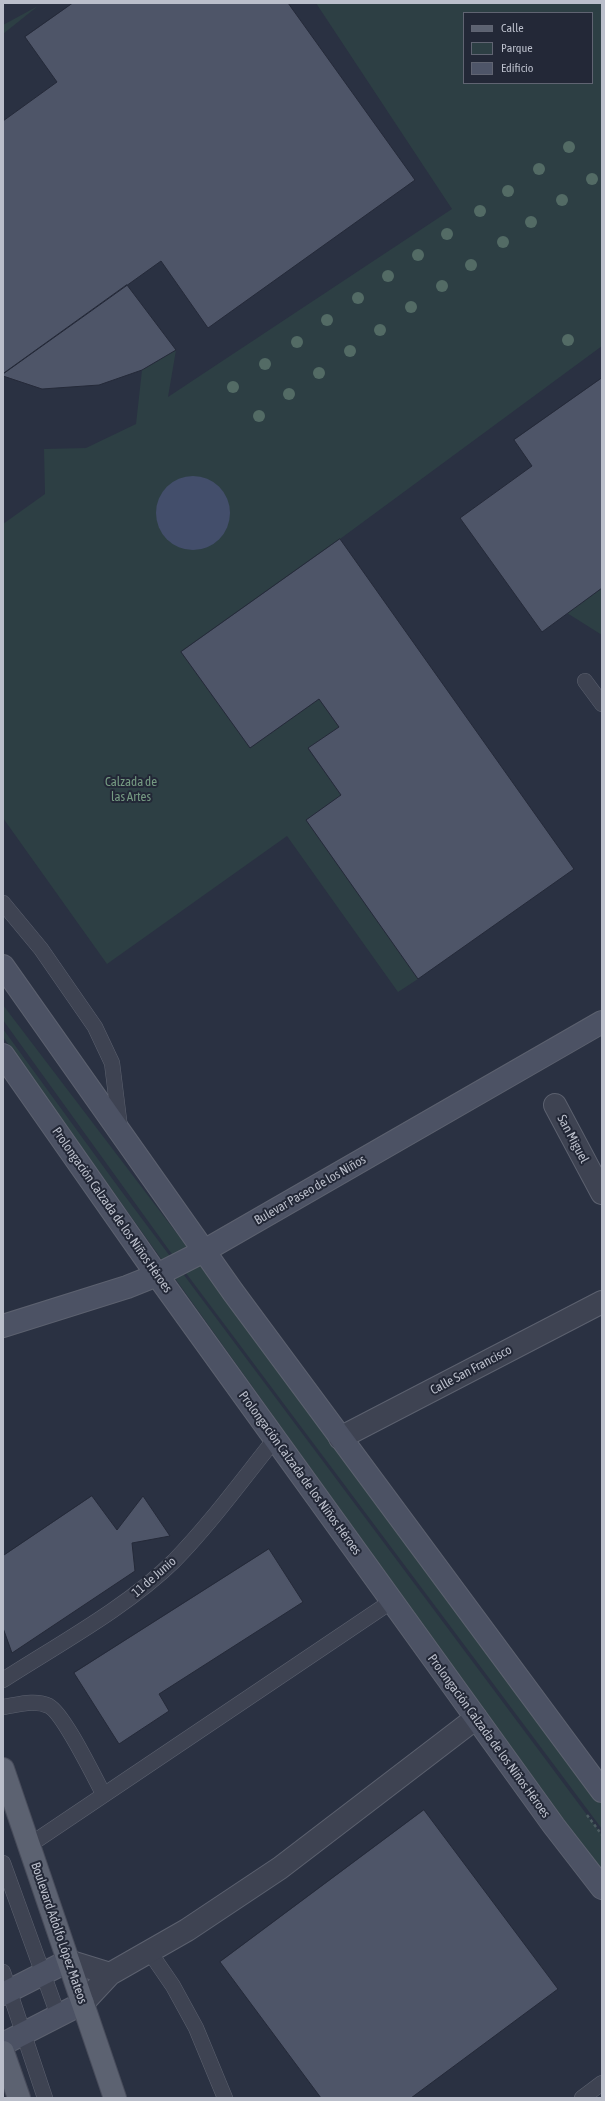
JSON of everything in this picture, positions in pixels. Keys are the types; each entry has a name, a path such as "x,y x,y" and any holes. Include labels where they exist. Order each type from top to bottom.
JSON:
{"main road":[{"name":"Boulevard Adolfo López Mateos","path":"3,1768 28,1846 115,2098"},
{"path":"3,2052 19,2098"}],"street":[{"path":"3,966 120,1129 204,1251 340,1438 602,1791"},
{"name":"Bulevar Paseo de los Niños","path":"3,1326 114,1292 157,1276 204,1251 602,1022"},
{"name":"Prolongación Calzada de los Niños Héroes","path":"3,1055 157,1276 554,1826 602,1888"},
{"name":"San Miguel","path":"555,1105 602,1193"},
{"name":"Calle San Francisco","path":"340,1438 602,1302"},
{"path":"3,2044 83,2003 110,1974 187,1930 280,1868 476,1718"},
{"path":"5,1986 42,1974 68,1961 110,1974"}],"lane":[{"path":"585,681 602,704"},
{"path":"3,903 41,949 95,1027 112,1063 120,1129"},
{"name":"11 de Junio","path":"3,1680 126,1601 174,1561 221,1508 275,1439"},
{"path":"28,1846 392,1601"},
{"path":"3,1708 29,1703 49,1706 61,1718 104,1795"},
{"path":"3,1863 58,2015"},
{"path":"149,1952 173,1986 196,2028 225,2098"},
{"path":"5,1986 45,2098"},
{"path":"582,2098 602,2082"}],"green space":[{"name":"Calzada de las Artes","path":"316,3 602,3 602,346 340,539 181,652 250,748 319,699 339,727 308,749 341,795 306,820 418,979 398,992 287,836 107,964 3,818 3,524 45,494 44,449 86,448 136,424 142,370 176,350 168,397 452,209"},
{"path":"38,6 3,34 3,25"},
{"path":"602,588 602,635 567,613"},
{"path":"3,1005 602,1792 602,1829 174,1257 3,1020"},
{"path":"3,1029 119,1188 602,1835 602,1877 3,1037"}],"water":[{"path":"193,476 207,479 219,487 227,499 230,513 227,527 219,539 207,547 193,550 179,547 167,539 159,527 156,513 159,499 167,487 179,479"}],"building":[{"path":"73,3 288,3 415,180 208,328 161,261 3,374 3,121 57,82 25,37"},
{"path":"127,285 176,350 142,370 99,385 42,389 3,376 3,374"},
{"path":"602,378 602,588 542,632 460,518 532,466 514,440"},
{"path":"340,539 574,869 418,979 306,820 341,795 308,748 339,727 319,699 250,748 181,652"},
{"path":"92,1496 117,1530 143,1496 170,1536 132,1543 135,1571 12,1653 3,1628 3,1556"},
{"path":"269,1549 303,1602 159,1694 169,1711 119,1744 74,1673"},
{"path":"424,1810 558,1989 411,2098 321,2098 220,1962"}]}
